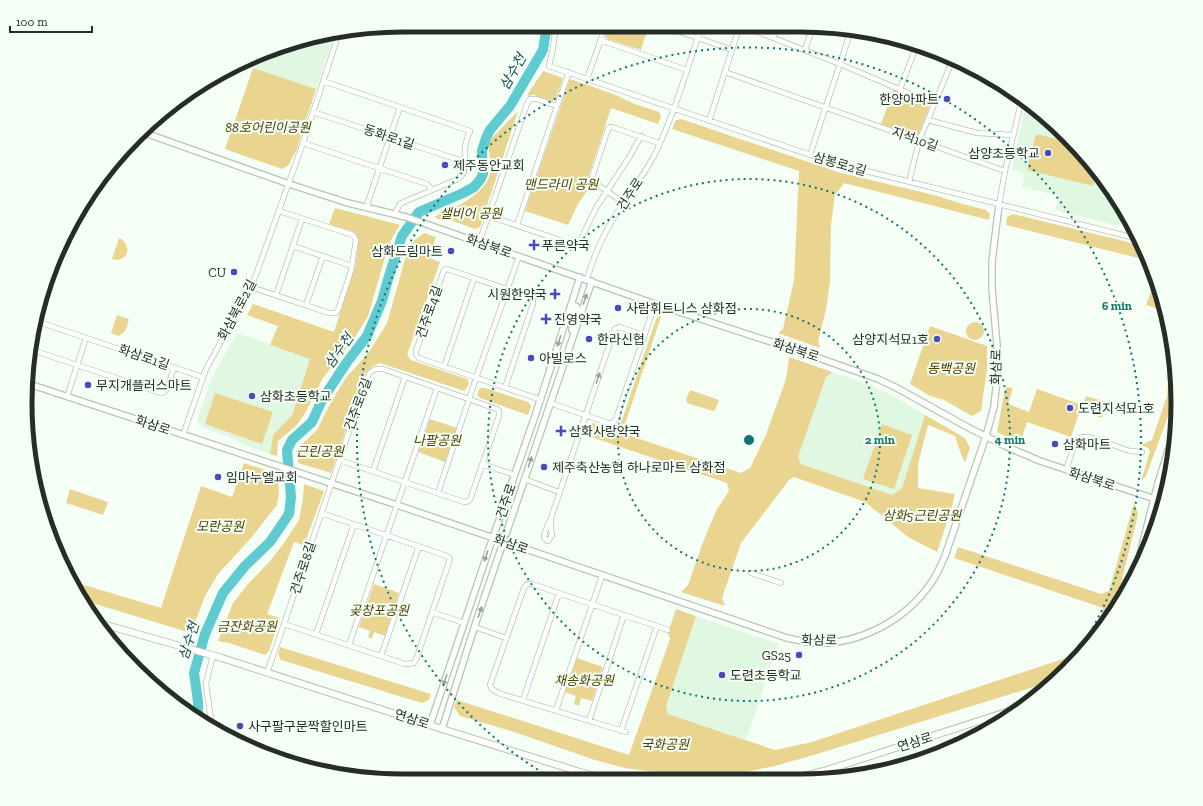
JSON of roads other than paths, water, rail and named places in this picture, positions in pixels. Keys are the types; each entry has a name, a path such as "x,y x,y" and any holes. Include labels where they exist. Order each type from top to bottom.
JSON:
{"main road":[{"name":"연삼로","path":"106,625 211,654 442,729 588,774"},
{"name":"연삼로","path":"814,773 1002,713"}],"street":[{"name":"삼봉로2길","path":"555,32 549,66 810,155 856,169 1132,237"},
{"path":"587,79 603,32"},
{"path":"681,32 732,50"},
{"name":"건주로","path":"442,729 474,627 571,342 602,240 612,221 646,168 659,143 700,32"},
{"path":"709,120 738,32"},
{"path":"758,32 840,64 934,104"},
{"path":"773,38 775,32"},
{"path":"805,50 811,32"},
{"path":"810,155 849,35"},
{"path":"289,184 337,38"},
{"path":"600,40 686,70"},
{"path":"900,89 915,51"},
{"path":"909,182 919,141 950,64"},
{"path":"516,225 569,72"},
{"name":"지석10길","path":"725,72 1005,171"},
{"path":"147,135 289,184 366,208 395,213 400,204 460,178 464,172 465,147 470,131 323,81"},
{"path":"479,242 528,102 530,99 534,99 557,106"},
{"path":"999,205 1005,171 1020,105"},
{"path":"366,208 400,107"},
{"name":"동화로1길","path":"313,112 465,162"},
{"path":"928,120 977,132 1013,135"},
{"path":"624,203 592,179 608,129 612,127 659,143"},
{"path":"489,216 574,245 578,245 589,222 641,136"},
{"path":"303,143 427,184 432,190"},
{"name":"화삼북로2길","path":"183,435 202,377 251,287 289,184"},
{"name":"화삼로","path":"33,385 397,505 787,638 804,642 833,642 862,636 880,628 905,611 930,584 938,572 945,556 986,436 994,408 997,379 997,345 992,289 992,261 999,205"},
{"path":"251,287 306,306 329,313 336,313 352,266 356,240 355,237 279,211"},
{"name":"화삼북로","path":"395,213 655,304 802,352 878,379 1006,446 1066,470 1155,499"},
{"path":"276,295 302,219"},
{"path":"292,246 352,266"},
{"path":"306,306 323,256"},
{"path":"438,493 470,400 476,378 519,256"},
{"name":"건주로4길","path":"504,388 534,301 533,298 447,269 444,270 415,354 419,358 504,388 541,400"},
{"name":"건주로","path":"430,725 541,400 580,277"},
{"path":"444,367 474,278"},
{"path":"550,403 610,423 615,420 655,304"},
{"path":"567,316 575,305 577,308 573,319 571,342"},
{"name":"화삼로1길","path":"41,323 202,377"},
{"path":"551,518 615,328 619,327 644,335"},
{"path":"68,397 86,338"},
{"path":"36,351 160,393 164,392 166,389 174,367"},
{"name":"건주로6길","path":"379,369 405,377 497,409 500,413 469,501 464,502 339,460 368,374 372,370 379,369"},
{"path":"373,471 405,377"},
{"path":"349,645 437,388"},
{"path":"1066,470 1075,443 1081,437 1090,437 1130,451 1142,452"},
{"path":"1142,546 1158,483 1167,456"},
{"name":"건주로8길","path":"267,673 339,460"},
{"path":"482,464 515,475"},
{"path":"524,479 559,492"},
{"path":"284,624 405,664 414,663 450,559 447,556 419,546 321,513"},
{"path":"316,634 354,524"},
{"path":"381,656 419,546"},
{"path":"751,573 781,583"},
{"path":"556,710 602,576"},
{"path":"657,626 624,732 496,692 491,687 506,638 525,585 532,584 592,605 624,615 657,626 668,630"},
{"path":"523,700 559,593"},
{"path":"432,612 464,623"},
{"path":"589,721 624,615"},
{"path":"474,627 506,638"},
{"path":"211,654 206,684 212,721"}],"waterway":[{"name":"삼수천","path":"198,712 194,673 205,634 223,593 245,566 270,542 289,514 291,497 287,450 292,440 312,422 322,400 347,362 367,336 382,301 402,236 419,212 463,193 474,187 480,180 483,174 482,151 486,138 490,130 510,106 543,50 546,32"}],"place":[{"name":"한양아파트","path":"947,99"},
{"name":"삼양초등학교","path":"1048,153"},
{"name":"제주동안교회","path":"445,165"},
{"name":"푸른약국","path":"534,245"},
{"name":"삼화드림마트","path":"451,251"},
{"name":"CU","path":"234,272"},
{"name":"시원한약국","path":"555,294"},
{"name":"사람휘트니스 삼화점","path":"618,308"},
{"name":"진영약국","path":"546,319"},
{"name":"한라신협","path":"589,339"},
{"name":"삼양지석묘1호","path":"937,339"},
{"name":"아빌로스","path":"531,358"},
{"name":"무지개플러스마트","path":"88,385"},
{"name":"삼화초등학교","path":"252,396"},
{"name":"도련지석묘1호","path":"1070,408"},
{"name":"삼화사랑약국","path":"561,431"},
{"name":"삼화마트","path":"1055,444"},
{"name":"제주축산농협 하나로마트 삼화점","path":"544,467"},
{"name":"임마누엘교회","path":"218,477"},
{"name":"GS25","path":"799,655"},
{"name":"도련초등학교","path":"722,675"},
{"name":"사구팔구문짝할인마트","path":"240,726"}],"park label":[{"name":"88호어린이공원","path":"268,127"},
{"name":"맨드라미 공원","path":"561,184"},
{"name":"샐비어 공원","path":"471,213"},
{"name":"동백공원","path":"951,368"},
{"name":"나팔공원","path":"437,440"},
{"name":"근린공원","path":"320,451"},
{"name":"삼화5근린공원","path":"922,515"},
{"name":"모란공원","path":"220,526"},
{"name":"곶창포공원","path":"379,610"},
{"name":"금잔화공원","path":"247,626"},
{"name":"채송화공원","path":"584,680"},
{"name":"국화공원","path":"665,744"}]}
